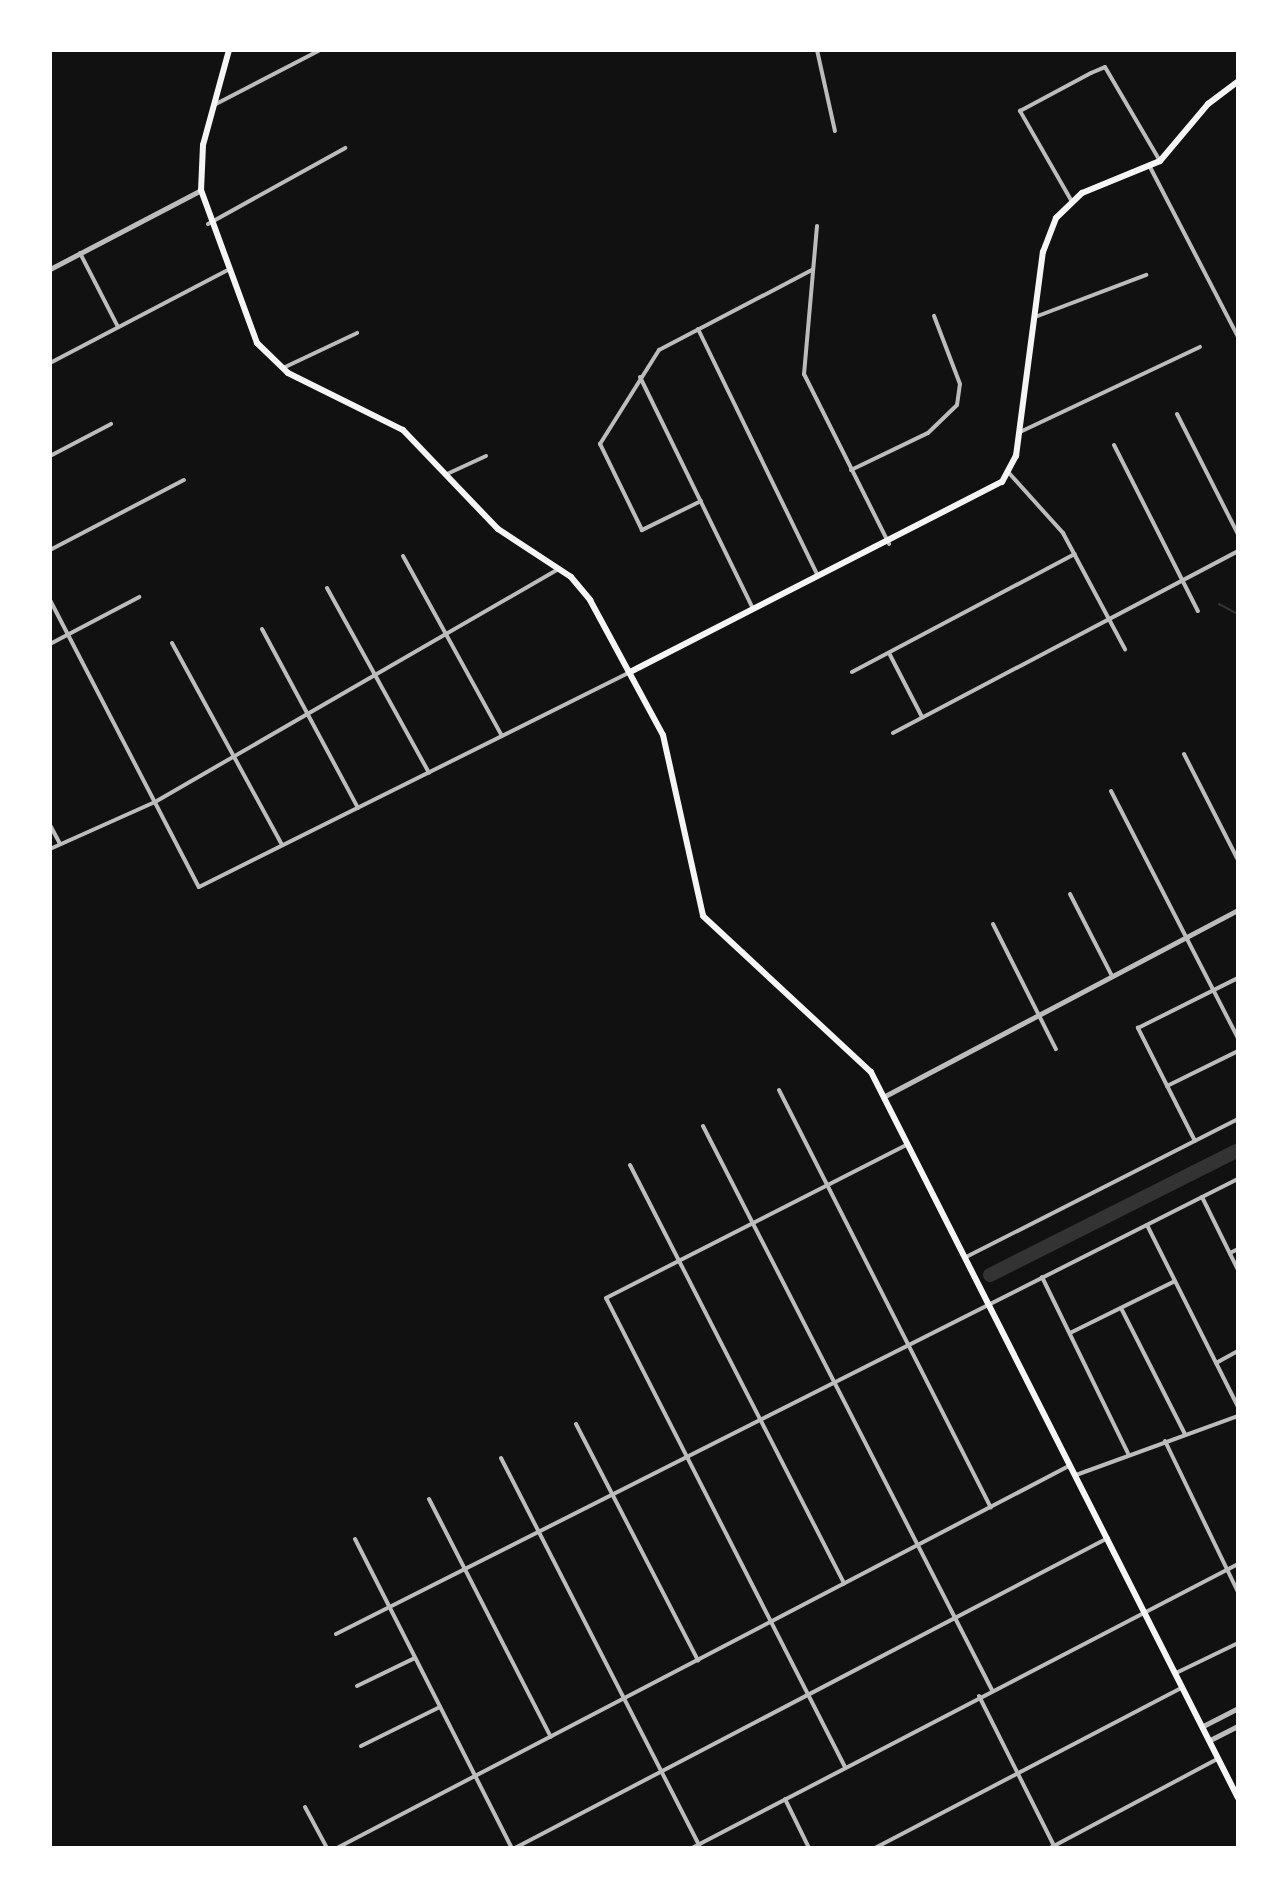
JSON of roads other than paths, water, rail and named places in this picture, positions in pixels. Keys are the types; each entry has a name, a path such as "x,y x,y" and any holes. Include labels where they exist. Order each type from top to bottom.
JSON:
{"main road":[{"path":"229,50 212,106 201,190 208,224 257,343 281,369 379,413 447,474 515,544 559,569 583,589 632,671 667,748 703,916 854,1050 885,1096 1238,1798"},
{"path":"632,671 984,497 1009,473 1020,432 1046,241 1071,200 1160,161 1208,104 1237,84"}],"street":[{"path":"212,106 320,50"},
{"path":"817,50 835,131"},
{"path":"1071,200 1020,111 1105,67 1160,161"},
{"path":"208,224 345,148"},
{"path":"1150,167 1238,337"},
{"path":"50,268 201,190"},
{"path":"817,226 804,374 889,544"},
{"path":"80,253 118,327"},
{"path":"701,501 642,530 600,444 659,350 812,270"},
{"path":"50,363 226,271"},
{"path":"1035,317 1146,275"},
{"path":"851,470 928,433 957,405 960,384 934,316"},
{"path":"697,328 819,579"},
{"path":"281,369 357,333"},
{"path":"1020,432 1200,347"},
{"path":"640,377 754,611"},
{"path":"1177,414 1238,534"},
{"path":"50,456 111,424"},
{"path":"1114,445 1198,611"},
{"path":"447,474 486,456"},
{"path":"1009,473 1075,554 1125,649"},
{"path":"50,550 184,480"},
{"path":"893,733 1238,551"},
{"path":"852,672 1075,554"},
{"path":"403,556 502,736"},
{"path":"50,849 155,802 376,678 559,569"},
{"path":"327,588 429,773"},
{"path":"50,644 139,597"},
{"path":"50,600 199,887 632,671"},
{"path":"262,629 358,808"},
{"path":"172,643 282,845"},
{"path":"889,653 922,717"},
{"path":"1184,754 1238,860"},
{"path":"1111,791 1238,1038"},
{"path":"50,825 60,845"},
{"path":"1070,894 1112,976"},
{"path":"885,1096 1238,910"},
{"path":"993,924 1056,1049"},
{"path":"1195,1141 1138,1028 1238,978"},
{"path":"1167,1086 1238,1051"},
{"path":"779,1090 991,1507"},
{"path":"966,1257 1238,1119"},
{"path":"703,1126 992,1690"},
{"path":"845,1767 606,1298 909,1144"},
{"path":"630,1165 844,1584"},
{"path":"336,1634 1238,1179"},
{"path":"1202,1197 1238,1270"},
{"path":"1147,1225 1238,1407"},
{"path":"1230,1253 1238,1249"},
{"path":"1042,1277 1128,1453"},
{"path":"1070,1333 1175,1281"},
{"path":"1121,1308 1185,1434"},
{"path":"1216,1363 1238,1351"},
{"path":"1076,1475 1128,1453 1238,1416"},
{"path":"576,1424 698,1660"},
{"path":"1165,1441 1238,1592"},
{"path":"501,1458 699,1845"},
{"path":"337,1848 1071,1465"},
{"path":"429,1499 551,1737"},
{"path":"355,1539 513,1848 1108,1538"},
{"path":"692,1848 1144,1609 1238,1564"},
{"path":"1176,1673 1238,1643"},
{"path":"357,1686 415,1658"},
{"path":"875,1848 1183,1687"},
{"path":"979,1696 1053,1847 1219,1758"},
{"path":"361,1746 440,1707"},
{"path":"1203,1726 1238,1708"},
{"path":"1210,1740 1238,1726"},
{"path":"785,1799 809,1848"},
{"path":"305,1807 327,1848"}],"waterway":[{"path":"1219,604 1238,614"},
{"path":"990,1275 1238,1150"}]}
